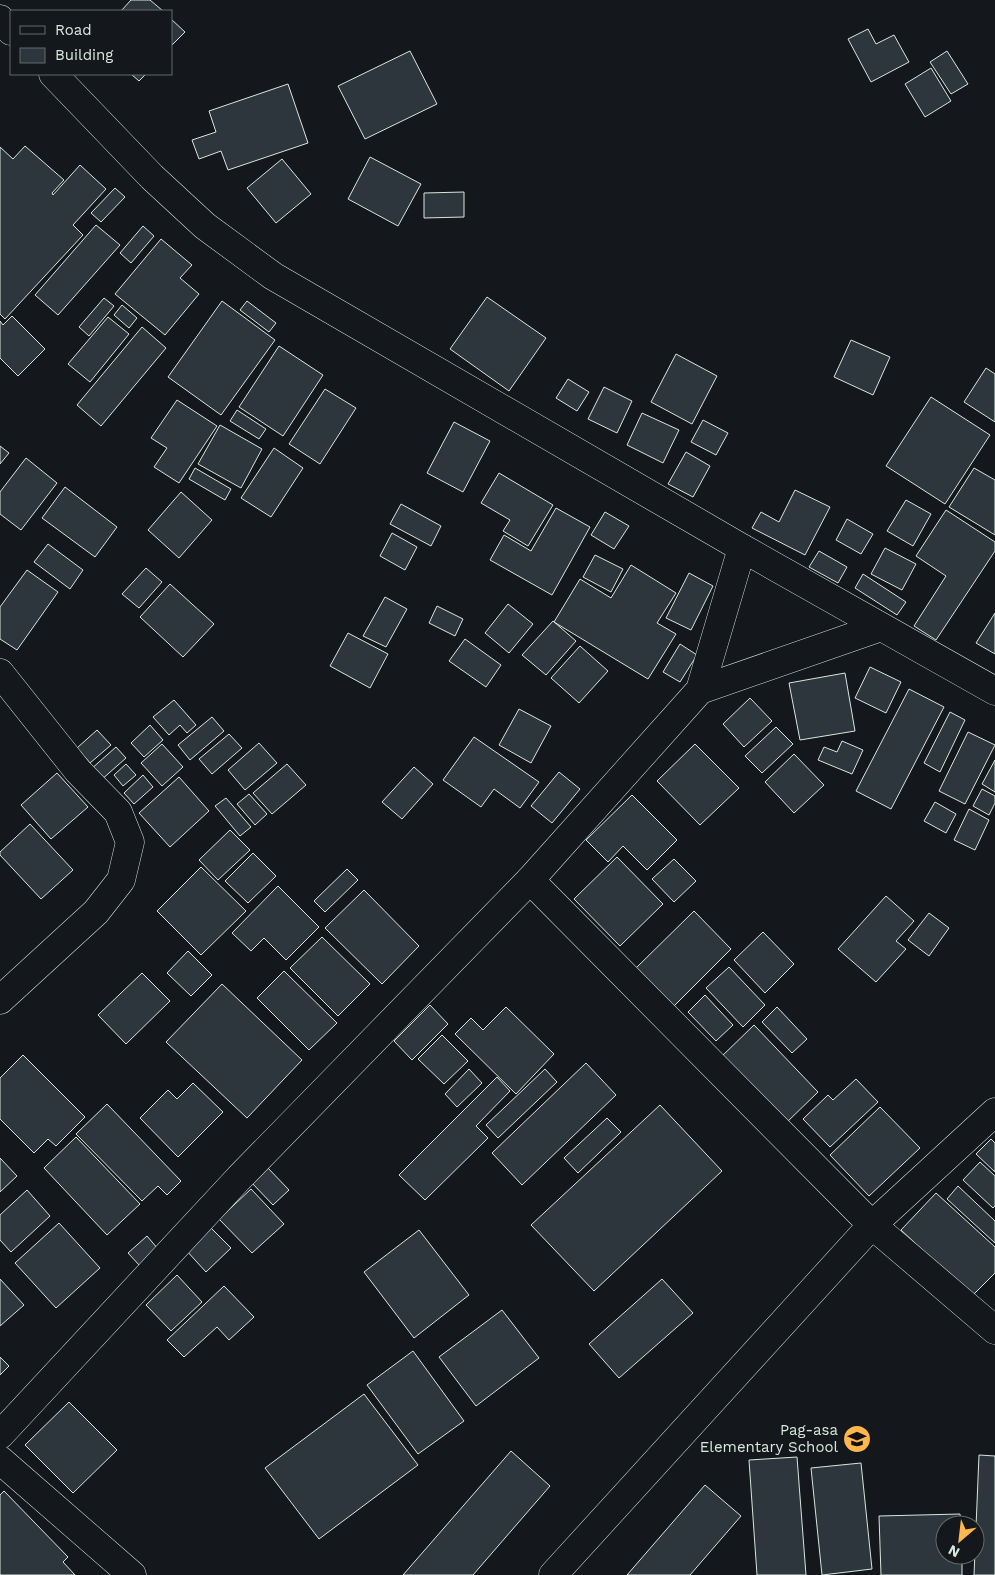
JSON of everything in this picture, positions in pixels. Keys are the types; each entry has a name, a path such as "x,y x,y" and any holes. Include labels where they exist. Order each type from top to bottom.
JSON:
{"street":[{"path":"0,19 10,30"},
{"path":"53,75 152,177 206,226 273,276 742,548 995,691"},
{"path":"0,1435 239,1178 530,880 700,690 742,548"},
{"path":"700,690 881,627"},
{"path":"0,673 78,771 118,812 130,842 121,880 96,912 0,1000"},
{"path":"530,880 872,1225 995,1330"},
{"path":"553,1575 872,1225 995,1112"},
{"path":"0,1460 132,1575"}],"building":[{"path":"131,0 150,0 162,10 122,10"},
{"path":"172,20 185,32 172,45"},
{"path":"868,29 876,44 894,35 909,62 871,82 848,39"},
{"path":"410,51 437,104 365,139 338,86"},
{"path":"947,51 968,84 951,94 930,62"},
{"path":"931,68 951,101 925,117 905,84"},
{"path":"132,75 145,75 139,81"},
{"path":"288,84 308,143 228,170 221,151 199,159 192,140 216,132 209,111"},
{"path":"25,146 64,180 52,193 53,195 80,165 106,189 73,225 83,235 5,319 0,314 0,147 13,159"},
{"path":"370,157 421,184 398,226 348,199"},
{"path":"282,159 311,194 276,223 247,188"},
{"path":"115,188 125,197 101,222 91,213"},
{"path":"464,192 464,217 424,218 424,193"},
{"path":"96,225 120,245 58,315 35,295"},
{"path":"143,226 154,236 131,263 120,253"},
{"path":"161,239 192,265 180,278 199,294 165,335 115,294"},
{"path":"487,297 546,338 509,391 450,349"},
{"path":"104,298 114,306 89,336 79,327"},
{"path":"222,301 275,340 221,415 168,377"},
{"path":"247,301 276,323 269,332 240,310"},
{"path":"122,305 137,318 129,328 114,315"},
{"path":"12,316 45,349 18,376 0,358 0,321 3,325"},
{"path":"108,317 129,334 90,382 68,364"},
{"path":"142,327 166,348 101,426 77,405"},
{"path":"851,340 890,357 873,395 834,377"},
{"path":"279,346 323,375 283,436 239,407"},
{"path":"676,354 717,376 692,424 651,402"},
{"path":"986,368 995,374 995,422 964,402"},
{"path":"568,379 589,392 577,411 556,398"},
{"path":"604,387 632,401 617,433 588,419"},
{"path":"325,389 356,408 320,464 289,444"},
{"path":"931,397 990,435 945,504 886,466"},
{"path":"177,400 217,426 179,483 154,467 167,448 151,438"},
{"path":"237,410 266,429 259,439 230,421"},
{"path":"642,413 679,430 663,463 627,445"},
{"path":"703,420 728,433 716,455 691,442"},
{"path":"454,422 490,441 463,492 427,473"},
{"path":"220,425 262,449 241,488 198,464"},
{"path":"0,446 9,453 0,464"},
{"path":"274,448 303,468 271,517 241,498"},
{"path":"686,452 710,466 693,497 668,484"},
{"path":"26,458 57,483 21,530 0,514 0,492"},
{"path":"195,468 231,489 225,500 189,479"},
{"path":"974,468 995,480 995,535 949,507"},
{"path":"499,473 553,505 528,546 503,531 510,520 481,503"},
{"path":"65,487 117,527 95,557 42,518"},
{"path":"795,490 830,507 805,555 752,528 761,512 779,522"},
{"path":"181,492 212,520 179,558 148,530"},
{"path":"906,500 931,514 913,546 887,531"},
{"path":"401,504 441,526 431,546 390,524"},
{"path":"556,508 590,527 552,595 490,560 504,535 531,551"},
{"path":"946,510 995,542 995,551 936,640 914,626 946,576 916,556"},
{"path":"605,512 629,526 614,549 591,535"},
{"path":"847,519 873,534 861,554 836,540"},
{"path":"392,533 417,547 405,570 380,556"},
{"path":"48,544 83,570 70,589 34,562"},
{"path":"885,548 916,564 902,590 871,574"},
{"path":"819,551 847,567 838,583 809,567"},
{"path":"595,555 623,569 611,592 583,577"},
{"path":"631,565 676,593 657,623 676,634 648,679 554,622 580,579 611,598"},
{"path":"146,568 162,582 139,608 122,594"},
{"path":"27,570 58,592 17,650 0,639 0,607"},
{"path":"689,573 713,586 691,630 666,618"},
{"path":"863,574 906,602 897,615 855,588"},
{"path":"170,584 214,624 183,657 140,617"},
{"path":"385,597 407,609 386,647 363,636"},
{"path":"508,604 533,624 509,653 485,633"},
{"path":"437,606 463,619 455,636 429,623"},
{"path":"995,613 995,654 976,643"},
{"path":"553,621 576,641 546,675 522,655"},
{"path":"348,633 388,654 370,688 330,666"},
{"path":"465,639 501,665 486,687 449,661"},
{"path":"680,644 697,655 680,682 663,672"},
{"path":"580,646 608,671 579,703 551,678"},
{"path":"870,667 901,682 886,713 855,698"},
{"path":"845,673 855,731 800,740 789,683"},
{"path":"909,689 944,707 891,809 856,791"},
{"path":"750,698 772,721 744,747 723,724"},
{"path":"174,700 196,725 187,733 180,725 169,735 153,717"},
{"path":"519,709 551,726 531,763 499,745"},
{"path":"950,712 965,720 940,772 924,763"},
{"path":"212,717 224,731 190,760 178,745"},
{"path":"150,725 163,740 144,757 131,743"},
{"path":"776,727 793,744 762,773 745,756"},
{"path":"97,730 111,745 90,763 77,748"},
{"path":"968,732 995,745 965,804 939,791"},
{"path":"229,734 242,748 212,774 199,759"},
{"path":"474,737 539,782 520,808 494,789 481,807 443,780"},
{"path":"842,741 863,750 852,774 818,760 824,747 837,752"},
{"path":"259,743 277,763 245,790 228,770"},
{"path":"162,744 183,767 162,786 141,763"},
{"path":"695,744 739,788 700,825 657,781"},
{"path":"116,747 126,758 100,781 90,770"},
{"path":"794,754 824,785 794,813 765,782"},
{"path":"995,760 995,792 982,784"},
{"path":"126,764 136,775 123,786 114,775"},
{"path":"287,764 306,785 272,814 253,793"},
{"path":"414,767 433,784 402,819 382,802"},
{"path":"559,772 580,789 552,823 531,806"},
{"path":"57,773 88,807 51,839 21,805"},
{"path":"143,775 153,787 134,804 124,793"},
{"path":"179,777 209,811 170,847 139,813"},
{"path":"982,789 995,796 995,803 989,815 973,806"},
{"path":"249,794 267,814 255,825 237,804"},
{"path":"632,795 677,840 647,870 623,846 608,862 586,840"},
{"path":"226,798 251,827 240,836 215,806"},
{"path":"935,802 956,814 946,833 924,821"},
{"path":"969,809 989,820 975,850 954,840"},
{"path":"30,824 73,870 41,899 0,855 0,852"},
{"path":"230,830 250,850 218,880 199,860"},
{"path":"253,853 276,876 248,903 225,881"},
{"path":"617,857 663,904 620,946 574,899"},
{"path":"674,859 696,881 674,902 652,879"},
{"path":"201,867 246,911 201,955 157,911"},
{"path":"347,869 358,880 325,912 314,901"},
{"path":"278,886 319,927 286,960 264,938 251,951 232,933"},
{"path":"364,890 419,946 382,984 325,928"},
{"path":"886,896 914,921 896,941 906,949 876,982 838,949"},
{"path":"694,911 731,949 673,1007 635,969"},
{"path":"929,913 949,928 929,956 908,940"},
{"path":"763,932 794,964 765,993 734,960"},
{"path":"322,937 370,984 338,1016 290,968"},
{"path":"188,951 212,975 191,996 167,973"},
{"path":"729,967 765,1005 743,1027 706,988"},
{"path":"284,971 337,1023 309,1050 257,998"},
{"path":"142,973 170,1001 126,1044 98,1015"},
{"path":"222,984 302,1060 247,1118 166,1042"},
{"path":"705,995 733,1025 716,1041 688,1012"},
{"path":"430,1005 448,1024 412,1060 394,1041"},
{"path":"506,1007 554,1054 516,1094 455,1034 471,1018 483,1030"},
{"path":"777,1007 807,1039 792,1053 762,1022"},
{"path":"754,1025 818,1092 784,1125 719,1059"},
{"path":"442,1035 468,1061 444,1084 418,1059"},
{"path":"23,1055 85,1117 56,1146 48,1139 34,1153 0,1119 0,1078"},
{"path":"586,1063 616,1095 522,1185 492,1153"},
{"path":"469,1069 482,1083 457,1107 445,1094"},
{"path":"545,1069 557,1082 498,1138 486,1125"},
{"path":"497,1077 510,1091 476,1126 488,1138 425,1200 399,1175"},
{"path":"856,1079 878,1102 830,1147 803,1119 828,1095 833,1100"},
{"path":"193,1083 223,1112 178,1157 140,1118 168,1090 177,1099"},
{"path":"107,1104 181,1181 167,1195 158,1186 142,1201 76,1134"},
{"path":"660,1105 722,1171 594,1291 531,1225"},
{"path":"880,1107 920,1148 869,1196 830,1155"},
{"path":"607,1118 621,1132 578,1173 564,1158"},
{"path":"76,1137 140,1204 107,1235 44,1168"},
{"path":"991,1139 995,1143 995,1172 976,1154"},
{"path":"0,1158 17,1176 0,1192"},
{"path":"980,1162 995,1176 995,1206 993,1208 963,1180"},
{"path":"267,1167 289,1190 273,1205 251,1182"},
{"path":"958,1186 995,1221 995,1243 947,1199"},
{"path":"251,1189 284,1224 252,1253 219,1219"},
{"path":"27,1190 50,1216 11,1252 0,1240 0,1215"},
{"path":"936,1193 995,1247 995,1273 972,1296 901,1230"},
{"path":"59,1223 100,1268 56,1308 15,1263"},
{"path":"209,1226 231,1248 206,1272 185,1249"},
{"path":"419,1230 469,1295 414,1338 364,1272"},
{"path":"147,1236 158,1249 140,1266 128,1253"},
{"path":"177,1275 202,1302 171,1331 146,1305"},
{"path":"0,1279 24,1305 0,1326"},
{"path":"662,1279 693,1313 619,1378 589,1344"},
{"path":"224,1286 254,1317 229,1340 217,1327 184,1357 167,1340"},
{"path":"502,1310 539,1358 476,1406 439,1357"},
{"path":"413,1351 464,1421 418,1454 367,1385"},
{"path":"0,1357 9,1366 0,1375"},
{"path":"364,1394 418,1465 319,1539 265,1468"},
{"path":"69,1402 117,1450 73,1493 25,1445"},
{"path":"511,1451 550,1486 473,1575 403,1575"},
{"path":"979,1455 995,1456 995,1575 974,1575 974,1565 985,1565 985,1515 976,1515"},
{"path":"797,1457 806,1575 757,1575 749,1460"},
{"path":"861,1463 872,1569 822,1575 811,1468"},
{"path":"705,1485 741,1516 690,1575 627,1575"},
{"path":"4,1491 68,1557 63,1562 75,1575 0,1575 0,1495"},
{"path":"960,1514 935,1515 935,1565 962,1565 962,1575 881,1575 879,1516"}],"place":[{"name":"Pag-asa Elementary School","path":"857,1439"}]}
